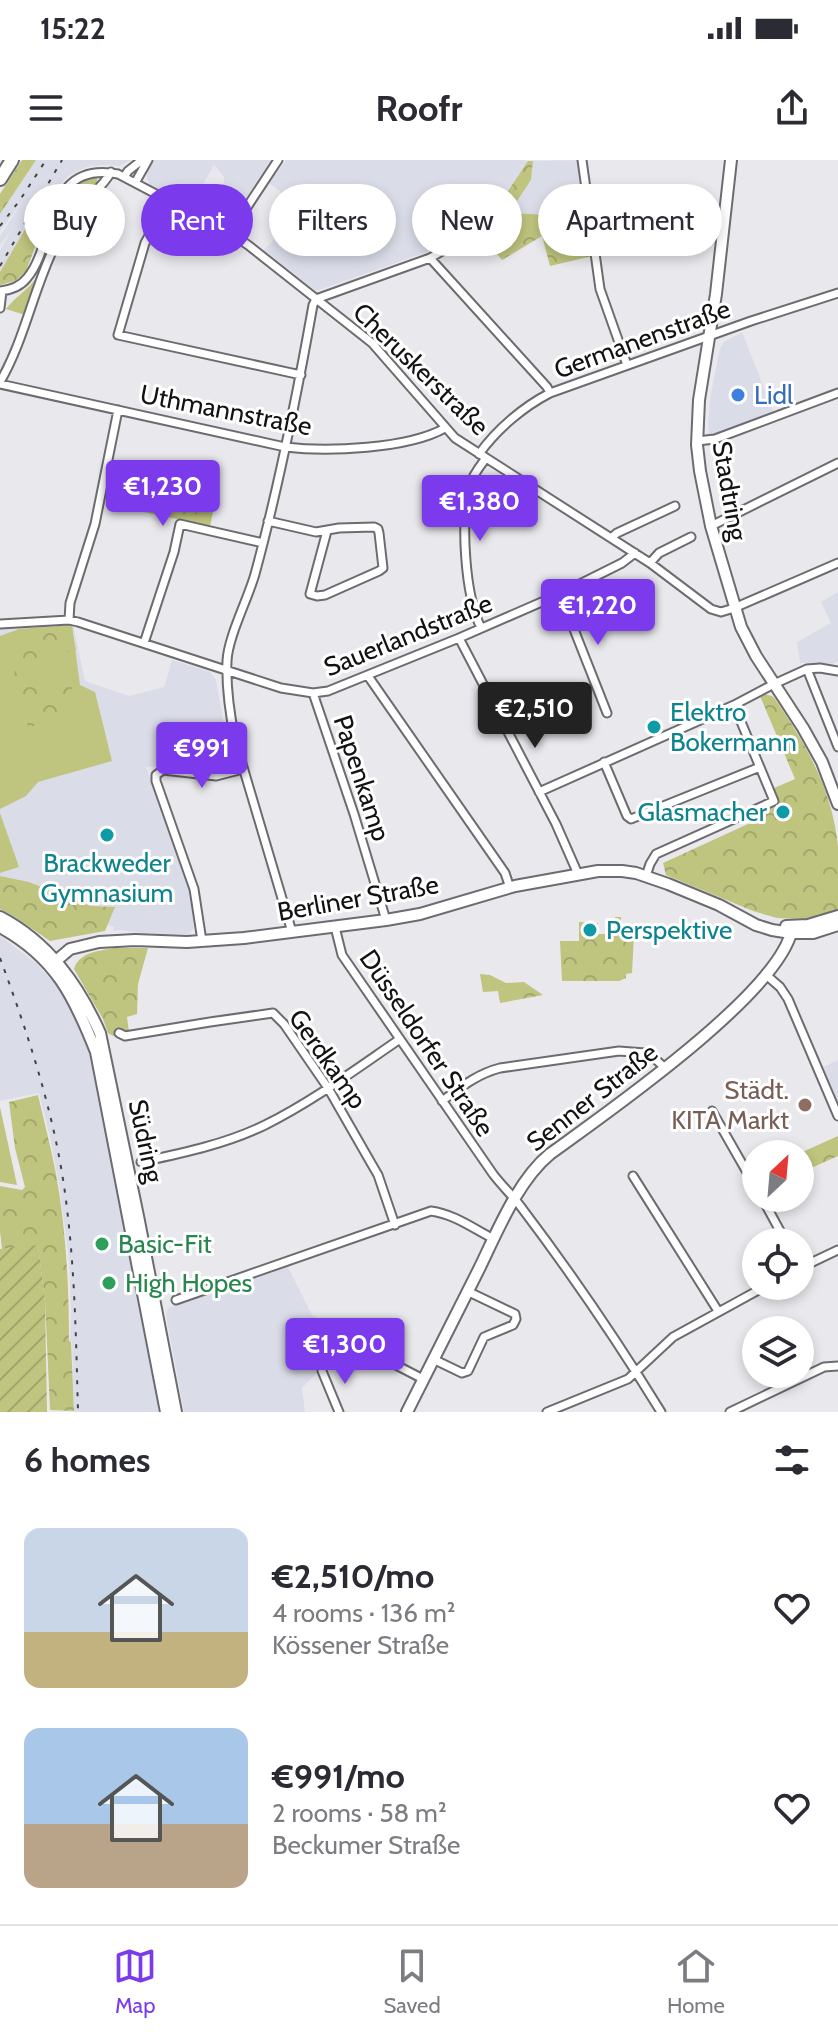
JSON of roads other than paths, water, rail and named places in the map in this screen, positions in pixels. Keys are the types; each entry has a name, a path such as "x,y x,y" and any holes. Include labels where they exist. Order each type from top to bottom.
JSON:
{"highway":[{"path":"0,179 12,160"}],"street":[{"path":"124,177 142,160"},
{"path":"135,183 148,160"},
{"path":"253,198 278,160"},
{"path":"582,160 600,289 627,365"},
{"name":"Stadtring","path":"731,160 717,291 701,384 697,441 700,471 711,526 734,608 746,637 822,762 838,804"},
{"path":"0,308 1,291 19,286 32,272 54,208 65,188 91,171 111,172 68,221 57,241 23,333 0,383"},
{"name":"Cheruskerstraße","path":"111,172 141,186"},
{"name":"Cheruskerstraße","path":"253,249 372,343 445,428 461,442 635,553 707,606 721,612 734,608"},
{"path":"141,256 118,335 301,375"},
{"path":"292,932 231,724 227,670 229,648 263,543 316,299 434,256"},
{"path":"430,258 550,393"},
{"name":"Germanenstraße","path":"481,628 474,607 464,530 470,484 482,456 505,425 550,393 838,293"},
{"name":"Uthmannstraße","path":"0,383 304,449 386,446 434,434 445,428"},
{"path":"697,441 715,439 838,393"},
{"path":"69,620 70,603 95,524 118,410"},
{"path":"711,526 838,463"},
{"path":"611,538 675,506"},
{"path":"268,521 316,532 362,527 374,527 378,529 383,568 325,595 310,594 327,531"},
{"path":"144,643 180,524 263,543"},
{"path":"650,563 659,553 691,537"},
{"name":"Sauerlandstraße","path":"0,624 69,620 281,688 313,693 328,691 368,676 459,638 560,594 622,563 635,553"},
{"path":"734,608 838,563"},
{"path":"560,594 607,713"},
{"path":"459,638 556,824 578,874"},
{"path":"807,669 838,747"},
{"path":"539,792 807,669 838,671"},
{"path":"368,676 505,873 510,888"},
{"name":"Papenkamp","path":"313,693 386,920"},
{"path":"646,876 656,854 774,801 734,705"},
{"path":"604,762 631,819 760,767"},
{"path":"202,941 194,889 156,775 163,770 216,776 243,769"},
{"name":"Berliner Straße","path":"53,963 70,949 99,942 244,938 386,920 420,914 510,888 598,871 622,871 646,876 792,930 838,916"},
{"name":"Berliner Straße","path":"719,905 772,930 813,933 838,925"},
{"name":"Südring","path":"0,917 25,933 74,983 87,1005 104,1048 176,1412"},
{"name":"Südring","path":"0,927 53,963 80,1012 96,1052 166,1412"},
{"name":"Düsseldorfer Straße","path":"335,927 342,955 493,1174 557,1257 661,1412"},
{"path":"772,930 777,959"},
{"name":"Senner Straße","path":"407,1412 494,1239 515,1200 543,1159 665,1068 730,1012 777,959 786,947 792,930"},
{"path":"777,959 813,933"},
{"path":"765,974 788,999 838,1116"},
{"name":"Gerdkamp","path":"119,1033 125,1036 273,1013 328,1088 378,1175 395,1225"},
{"path":"141,1162 231,1139 267,1124 328,1088 400,1039"},
{"path":"442,1101 487,1071 515,1066 619,1051 645,1053 665,1068"},
{"path":"712,1111 742,1164"},
{"path":"633,1176 718,1311"},
{"path":"176,1300 431,1211 441,1212 494,1239"},
{"path":"814,1261 838,1250"},
{"path":"433,1359 462,1373 468,1371 484,1337 513,1325 516,1319 515,1314 467,1291"},
{"path":"550,1412 628,1379 673,1337 742,1298"},
{"path":"342,1334 423,1379"},
{"path":"730,1412 824,1367 838,1366"},
{"path":"322,1371 339,1412"}],"railway":[{"path":"0,226 46,160"},
{"path":"0,266 62,160"},
{"path":"0,958 39,1074 60,1163 73,1275 78,1412"}],"place":[{"name":"Lidl","path":"738,395"},
{"name":"Elektro Bokermann","path":"654,727"},
{"name":"Glasmacher","path":"783,812"},
{"name":"Brackweder Gymnasium","path":"107,835"},
{"name":"Perspektive","path":"590,930"},
{"name":"Städt. KITA Markt","path":"805,1105"},
{"name":"Basic-Fit","path":"102,1244"},
{"name":"High Hopes","path":"109,1283"}]}
